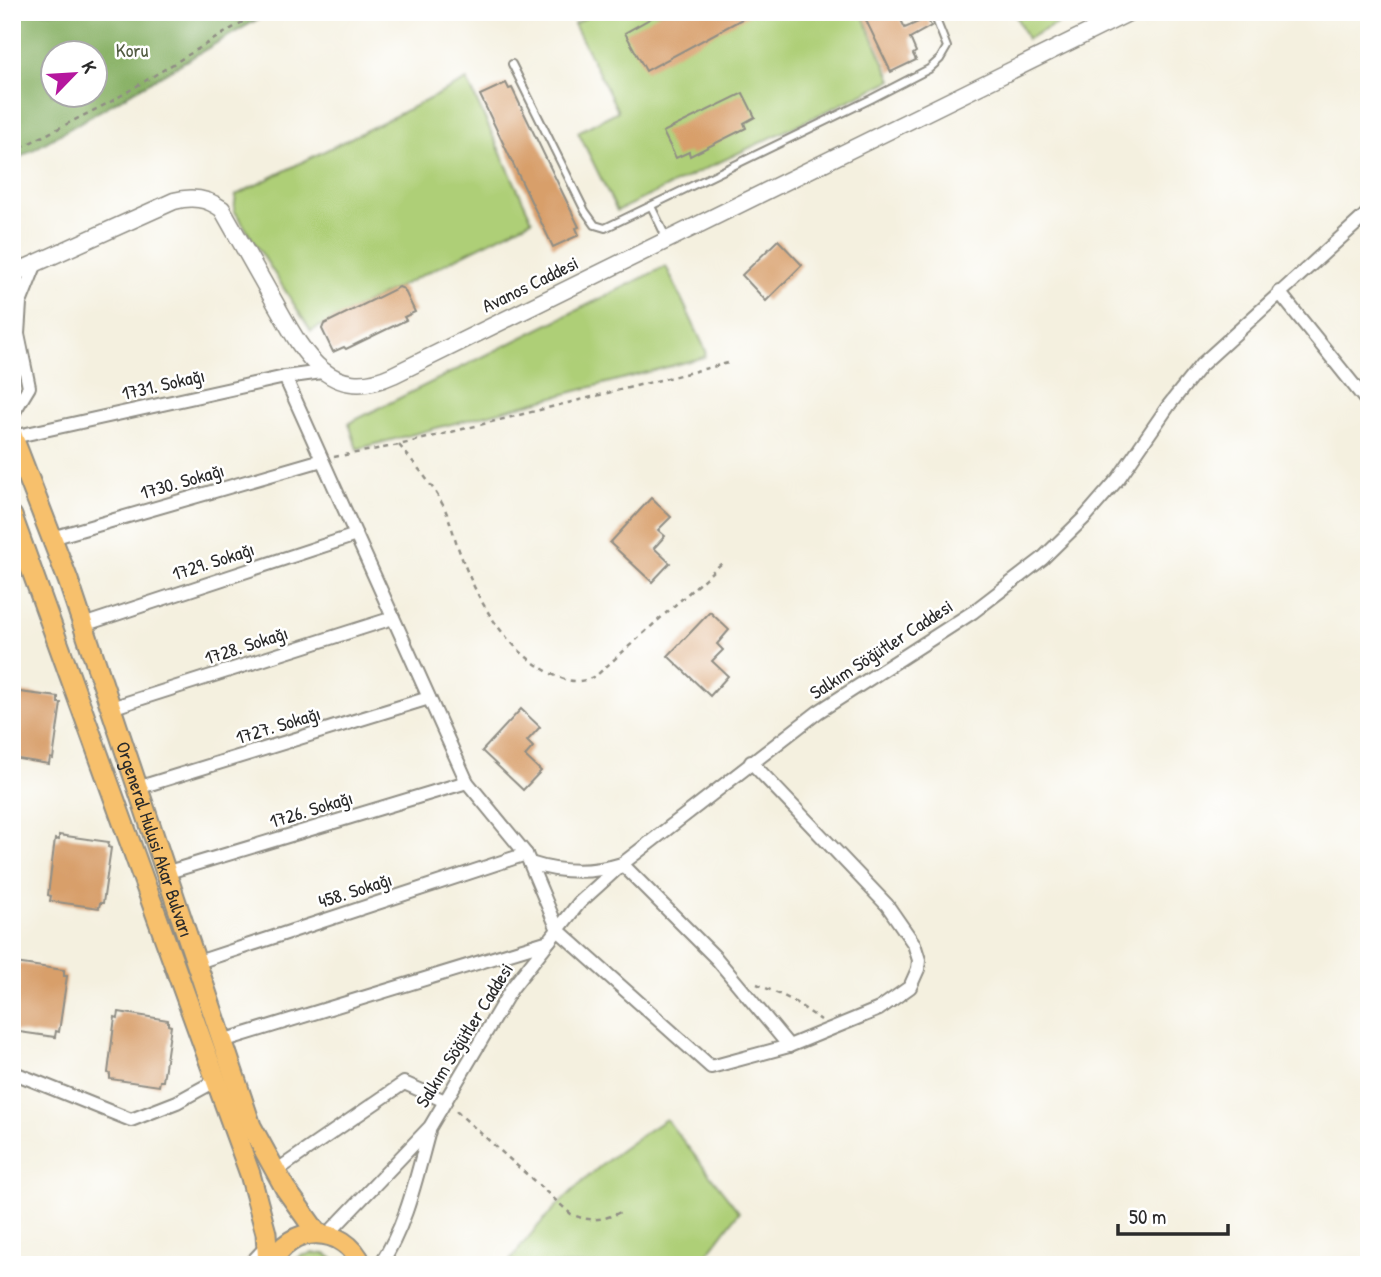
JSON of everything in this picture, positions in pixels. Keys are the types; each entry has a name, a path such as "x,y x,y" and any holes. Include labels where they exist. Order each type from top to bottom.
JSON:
{"main road":[{"name":"Orgeneral Hulusi Akar Bulvarı","path":"13,436 83,625 251,1126 276,1171 322,1234"},
{"name":"Orgeneral Hulusi Akar Bulvarı","path":"12,516 250,1174 270,1265"},
{"path":"270,1265 283,1247 304,1234 322,1234 347,1243 358,1255 362,1265"}],"street":[{"name":"Avanos Caddesi","path":"322,372 350,383 383,380 1130,12"},
{"path":"12,274 174,201 193,197 209,201 222,209 297,343 322,372"},
{"name":"Salkım Söğütler Caddesi","path":"380,1265 405,1217 430,1127 512,988 579,903 622,864 818,712 973,612 1042,559 1085,517 1118,479 1201,365 1369,212"},
{"path":"12,415 29,387 18,334 20,303 36,263"},
{"path":"1279,292 1369,404"},
{"name":"1731. Sokağı","path":"13,436 285,377 322,372"},
{"path":"285,377 467,782 528,858 558,930 711,1067 789,1046 878,1009 911,987 918,969 917,952 903,926 871,885 751,762"},
{"name":"1730. Sokağı","path":"52,538 322,460"},
{"name":"1729. Sokağı","path":"83,625 356,535"},
{"name":"1728. Sokağı","path":"111,708 393,618"},
{"name":"1727. Sokağı","path":"137,788 429,698"},
{"name":"1726. Sokağı","path":"166,873 467,782"},
{"path":"528,858 559,871 574,872 622,864 686,925 789,1046"},
{"name":"458. Sokağı","path":"195,962 528,858"},
{"path":"222,1041 549,941"},
{"path":"12,1072 131,1120 177,1102 217,1080"},
{"path":"276,1171 404,1083 445,1101"},
{"name":"Salkım Söğütler Caddesi","path":"322,1234 430,1127"}],"lane":[{"path":"512,64 585,211 595,225 605,228 929,69 940,59 947,47 933,12"},
{"path":"651,206 667,240"},
{"path":"245,1265 267,1242"}],"path":[{"path":"12,152 112,102 259,12"},
{"path":"322,460 400,446 732,362"},
{"path":"400,446 424,475 443,506 466,570 486,610 533,662 567,681 584,681 598,674 722,563"},
{"path":"733,978 754,983 792,1000 831,1028"},
{"path":"445,1101 571,1214 583,1219 597,1220 620,1212"}],"green space":[{"name":"Koru","path":"12,12 270,12 108,106 108,38 38,38 38,108 105,108 12,162"},
{"path":"596,12 861,12 892,80 617,211 578,132 618,111 574,24"},
{"path":"1014,12 1080,12 1027,39"},
{"path":"467,80 532,220 311,331 234,210 236,195"},
{"path":"666,266 706,351 705,357 357,449 349,423"},
{"path":"666,1119 739,1212 699,1265 507,1265 541,1222 579,1184"},
{"path":"326,1254 342,1265 290,1265 301,1256"}],"building":[{"path":"662,12 755,12 646,71 625,33"},
{"path":"862,12 897,12 905,28 927,18 931,26 910,38 916,52 913,54 916,60 891,72"},
{"path":"506,83 509,89 512,88 579,227 576,228 579,235 553,247 480,95"},
{"path":"743,93 755,117 744,123 746,128 690,156 689,152 676,158 663,132"},
{"path":"778,240 802,265 766,301 742,275"},
{"path":"399,287 404,289 415,312 404,317 406,320 346,349 344,347 333,352 322,329 324,324"},
{"path":"651,498 671,517 658,530 665,536 654,548 670,563 652,582 610,543"},
{"path":"710,612 729,630 717,644 723,650 712,661 728,676 710,696 668,656"},
{"path":"12,691 58,697 58,703 61,703 53,759 50,758 49,764 12,758"},
{"path":"521,709 540,727 527,741 533,747 525,756 541,771 523,790 482,751"},
{"path":"59,835 109,842 108,847 111,848 103,903 100,903 99,908 50,901 51,896 48,895 55,839 59,840"},
{"path":"15,963 64,970 64,976 67,976 59,1032 56,1031 55,1037 12,1031 12,968 14,969"},
{"path":"119,1012 168,1020 168,1025 171,1026 163,1081 160,1081 159,1086 110,1079 108,1073 115,1017 118,1018"}]}
